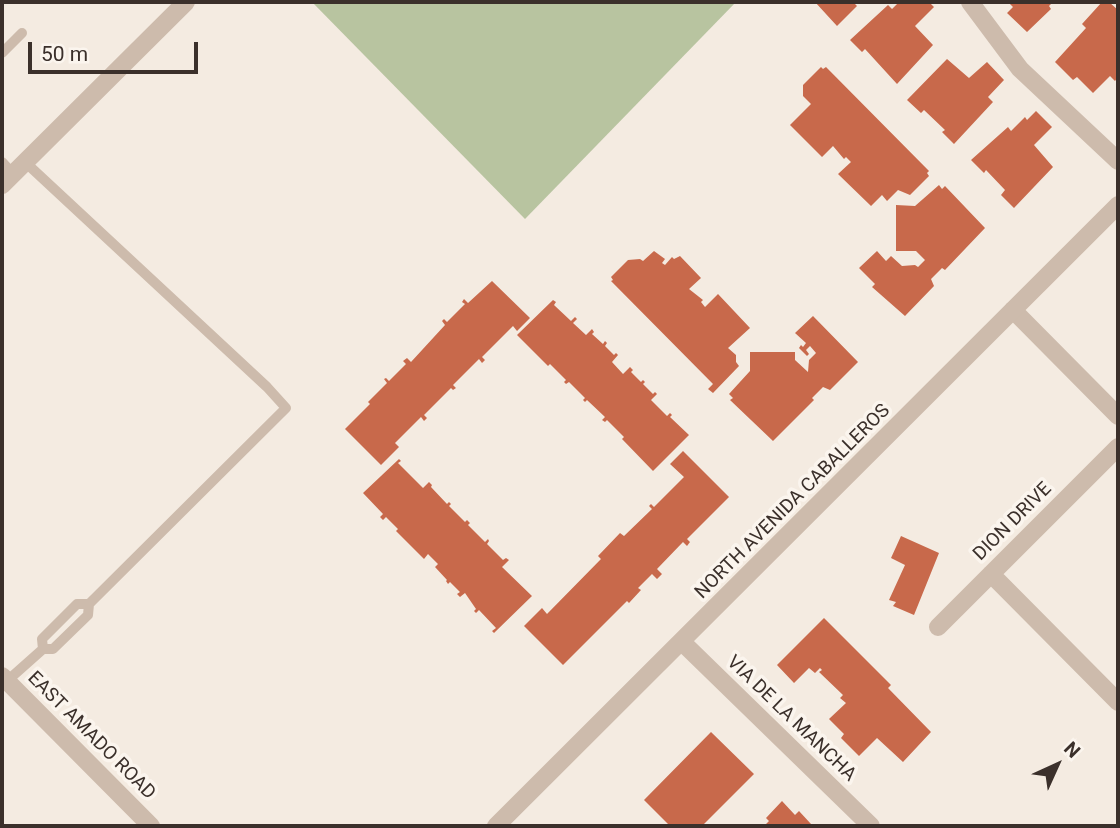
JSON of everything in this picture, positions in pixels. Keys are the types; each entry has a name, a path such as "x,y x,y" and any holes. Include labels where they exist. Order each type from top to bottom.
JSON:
{"street":[{"path":"10,171 186,2"},
{"path":"970,2 1020,69 1118,161"},
{"name":"NORTH AVENIDA CABALLEROS","path":"496,826 1118,205"},
{"path":"1013,310 1118,415"},
{"name":"DION DRIVE","path":"938,627 1118,447"},
{"path":"991,574 1118,702"},
{"name":"VIA DE LA MANCHA","path":"682,642 872,826"},
{"name":"EAST AMADO ROAD","path":"4,678 151,826"}],"lane":[{"path":"2,53 22,33"},
{"path":"4,678 43,649 53,649 89,615 89,604 286,408 267,387 10,171"}],"green space":[{"path":"312,2 736,2 525,219"}],"building":[{"path":"815,2 857,2 857,6 837,26"},
{"path":"899,2 929,2 934,7 915,26 933,45 897,84 865,49 862,52 850,40 888,5 892,9"},
{"path":"1008,2 1053,2 1049,6 1051,9 1027,32 1007,13 1013,7"},
{"path":"1102,2 1109,2 1118,10 1118,77 1115,81 1110,76 1093,93 1077,77 1073,80 1055,62 1086,28 1082,24"},
{"path":"947,59 969,78 987,62 1004,80 988,97 993,102 954,144 942,132 945,130 924,110 921,113 907,100"},
{"path":"821,67 826,67 929,171 929,176 910,195 898,190 887,201 882,195 871,206 838,174 851,162 846,157 844,159 833,146 822,157 790,125 811,104 803,96 803,85"},
{"path":"1036,111 1052,127 1034,145 1053,167 1014,208 1001,195 1005,190 986,170 984,173 971,160 1008,127 1011,131 1025,117 1027,120"},
{"path":"939,185 942,189 945,186 985,228 945,270 942,268 931,279 934,286 905,316 872,287 875,284 859,268 877,251 886,261 891,256 902,266 918,267 925,260 916,251 896,251 896,205 915,206"},
{"path":"654,251 665,259 662,263 665,265 672,257 674,259 680,256 701,278 689,289 703,300 701,302 705,307 718,294 750,328 728,348 736,355 739,366 713,393 708,389 713,384 611,281 611,277 628,260 643,261"},
{"path":"492,281 530,318 517,331 513,326 482,357 485,360 482,363 479,359 453,385 456,388 451,388 424,415 427,418 424,421 421,417 395,443 399,447 381,465 345,429 387,383 384,379 389,381 406,364 403,361 407,358 411,362 445,325 442,321 444,319 447,322 465,304 462,302 464,299 468,303"},
{"path":"553,300 556,302 554,305 571,321 575,317 577,319 573,323 586,335 592,329 592,334 603,344 605,341 605,346 614,355 618,355 612,362 623,374 630,367 633,370 631,372 641,382 645,382 643,384 653,394 657,394 651,400 667,416 670,413 670,417 689,435 653,471 607,420 602,420 605,417 587,400 585,402 585,398 569,382 566,384 566,380 550,364 548,366 517,335"},
{"path":"813,316 858,362 830,390 823,387 812,398 814,400 773,441 730,400 733,398 729,394 750,371 750,352 795,352 795,360 808,372 809,360 816,353 810,346 806,350 809,354 807,356 799,348 806,343 795,333"},
{"path":"683,451 729,497 687,539 690,542 687,546 683,542 657,569 662,574 657,579 652,574 638,588 641,590 629,603 627,601 563,665 524,626 542,608 547,614 601,559 598,556 620,533 624,536 652,509 649,506 651,504 654,507 684,477 670,464"},
{"path":"399,459 401,461 398,463 423,488 429,482 485,542 488,539 487,544 503,560 509,560 502,567 532,596 494,633 492,631 496,628 479,610 476,613 474,611 476,609 465,593 460,597 457,594 460,592 450,582 448,584 435,567 438,564 428,554 424,559 386,517 383,520 380,517 383,514 363,493"},
{"path":"901,536 939,553 914,615 893,606 896,602 889,600 905,565 891,558"},
{"path":"824,618 891,685 888,688 931,732 903,762 877,738 859,756 841,738 844,734 829,719 846,703 840,698 843,695 819,672 822,670 820,668 815,673 809,668 794,683 777,665"},
{"path":"711,732 754,774 702,826 670,826 644,800"},
{"path":"782,801 795,815 799,811 811,824 764,826 769,821 766,818"}]}
